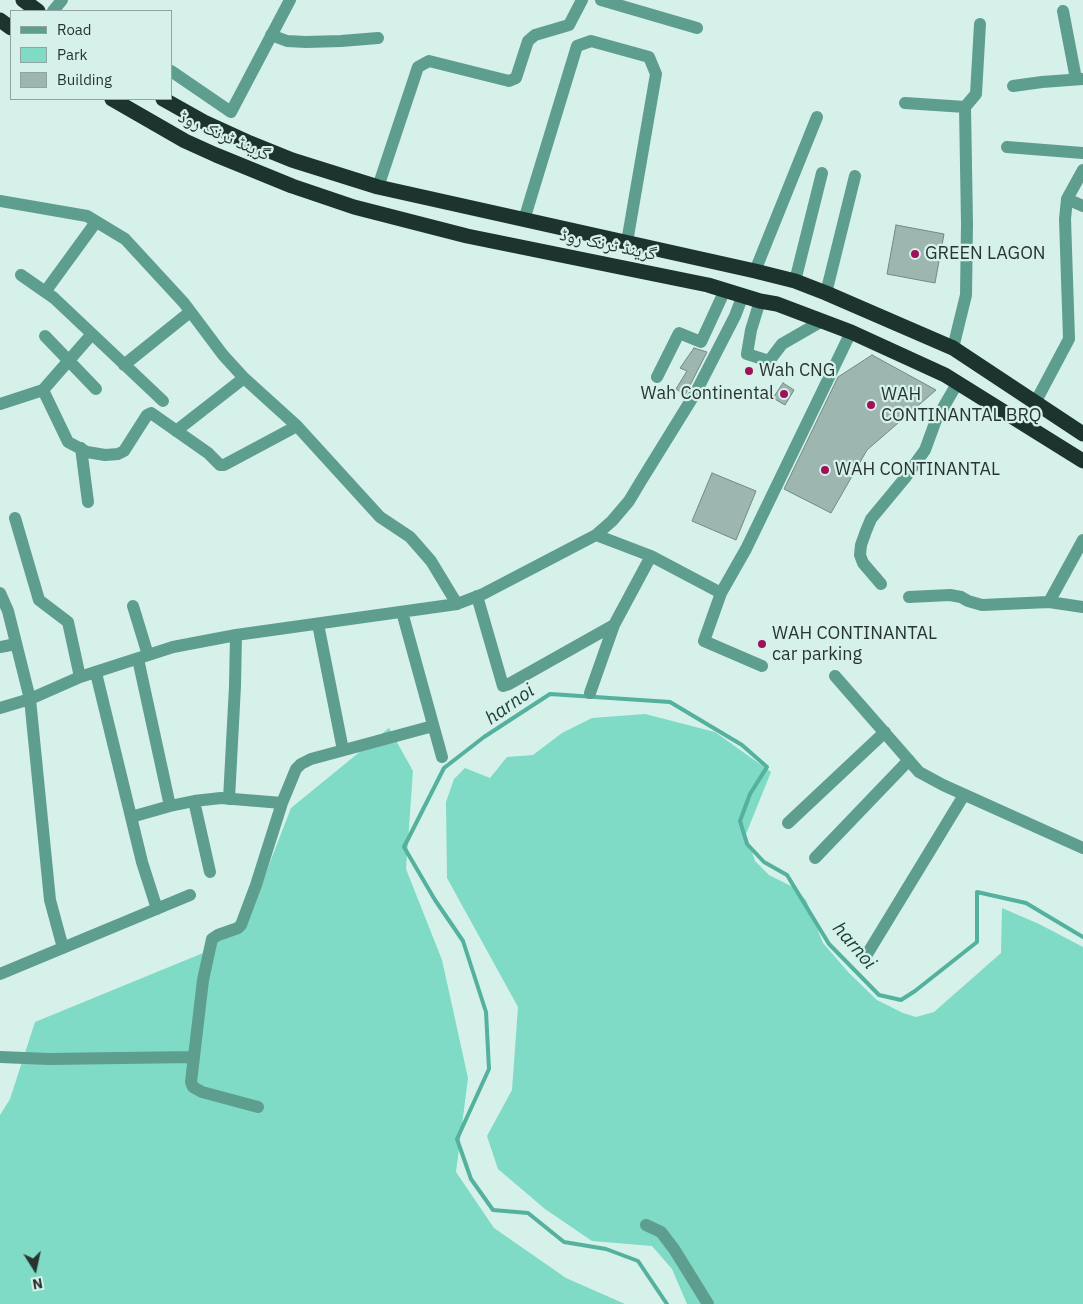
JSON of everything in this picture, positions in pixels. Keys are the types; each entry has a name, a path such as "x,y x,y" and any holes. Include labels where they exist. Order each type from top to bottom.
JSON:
{"highway":[{"path":"22,0 37,10"},
{"name":"گرینڈ ٹرنک روڈ","path":"114,100 159,127 216,155 292,186 354,207 467,236 558,253 725,290 776,304 822,320 958,382 1083,461"},
{"name":"گرینڈ ٹرنک روڈ","path":"165,100 204,122 250,143 292,160 378,187 789,279 953,348 1083,434"},
{"path":"776,304 789,279"}],"street":[{"path":"54,10 62,0"},
{"path":"172,72 231,112 290,0"},
{"path":"378,187 418,67 429,61 509,81 516,78 528,41 535,35 569,25 582,0"},
{"path":"601,0 697,28"},
{"path":"1013,86 1079,79 1063,11"},
{"path":"953,348 966,295 968,224 965,107 976,94 980,24"},
{"path":"271,35 287,41 306,42 378,38"},
{"path":"524,220 577,46 591,41 649,57 656,74 628,242"},
{"path":"905,103 965,107"},
{"path":"755,270 817,117"},
{"path":"1007,147 1083,153"},
{"path":"1035,403 1069,339 1065,219 1068,199 1083,170"},
{"path":"789,279 822,173"},
{"path":"826,293 855,176"},
{"path":"1068,199 1083,206"},
{"path":"0,201 87,216 125,239 152,267 244,378 297,426 380,517 410,536 431,561 457,604"},
{"path":"45,292 96,222"},
{"path":"21,275 45,292 92,334 162,402"},
{"path":"657,377 679,333 701,342 725,290"},
{"path":"0,708 80,678 173,647 236,635 457,604 477,596 596,535 612,521 629,501 696,392 735,316 743,295"},
{"path":"760,301 751,330 747,354 769,362 782,344 822,320"},
{"path":"124,365 190,312"},
{"path":"762,666 704,641 721,593 746,549 851,332"},
{"path":"0,404 43,390 92,334"},
{"path":"45,336 96,389"},
{"path":"176,431 244,378"},
{"path":"881,584 860,555 866,531 871,519 900,484 924,450 936,420 958,382"},
{"path":"43,390 68,442 87,452 105,455 118,454 124,451 146,415 151,413 208,453 220,465 224,466 297,426"},
{"path":"81,448 88,502"},
{"path":"15,518 39,600 68,622 80,678"},
{"path":"596,535 651,556 721,593"},
{"path":"1049,602 1083,540"},
{"path":"590,692 614,625 651,556"},
{"path":"0,593 8,611 30,698 50,900 63,948"},
{"path":"909,597 950,595 982,605 1049,602 1083,607"},
{"path":"477,596 503,686 614,625"},
{"path":"133,606 170,806"},
{"path":"402,612 442,757"},
{"path":"318,624 343,750"},
{"path":"229,799 236,635"},
{"path":"0,647 16,644"},
{"path":"96,673 142,862 157,908"},
{"path":"835,676 920,772 964,795 1083,848"},
{"path":"258,1107 202,1092 192,1087 193,1057 212,940 218,935 238,928 241,925 282,803 296,769 301,764 343,750 433,726"},
{"path":"788,823 885,732"},
{"path":"815,858 909,760"},
{"path":"866,956 964,795"},
{"path":"131,817 170,806 221,798 282,803"},
{"path":"194,801 210,872"},
{"path":"0,974 190,895"},
{"path":"0,1057 49,1059 193,1057"},
{"path":"646,1225 661,1232 674,1249 708,1304"}],"green space":[{"path":"645,714 715,732 771,772 746,834 755,861 769,875 793,887 806,900 823,943 849,973 877,1000 903,1013 916,1017 934,1012 1001,953 1002,908 1039,924 1083,947 1083,1304 687,1304 672,1269 652,1246 592,1241 545,1209 498,1169 487,1136 512,1090 518,1007 447,878 446,802 454,779 465,768 490,778 507,757 533,755 562,733 592,718"},
{"path":"389,728 413,771 406,869 442,960 468,1078 456,1172 494,1228 566,1278 625,1304 0,1304 0,1115 10,1099 35,1022 208,951 255,901 291,808"}],"building":[{"name":"GREEN LAGON","path":"896,225 944,234 935,283 887,274"},
{"path":"694,348 707,352 685,395 676,389 687,371 680,368"},
{"path":"872,355 936,390 867,450 831,513 784,489 838,377"},
{"name":"Wah Continental","path":"783,383 794,390 785,405 773,398"},
{"path":"712,473 756,491 736,540 692,521"}],"waterway":[{"name":"harnoi","path":"667,1304 638,1261 606,1249 564,1242 528,1213 493,1210 471,1179 457,1139 489,1069 486,1012 463,941 435,900 404,847 444,768 484,737 550,694 670,702 742,745 767,767 750,794 740,821 747,844 764,862 787,875 829,944 879,995 901,1000 977,942 977,892 1026,903 1083,937"}],"place":[{"name":"GREEN LAGON","path":"915,254"},
{"name":"Wah CNG","path":"749,371"},
{"name":"Wah Continental","path":"784,394"},
{"name":"WAH CONTINANTAL BRQ","path":"871,405"},
{"name":"WAH CONTINANTAL","path":"825,470"},
{"name":"WAH CONTINANTAL car parking","path":"762,644"}]}
